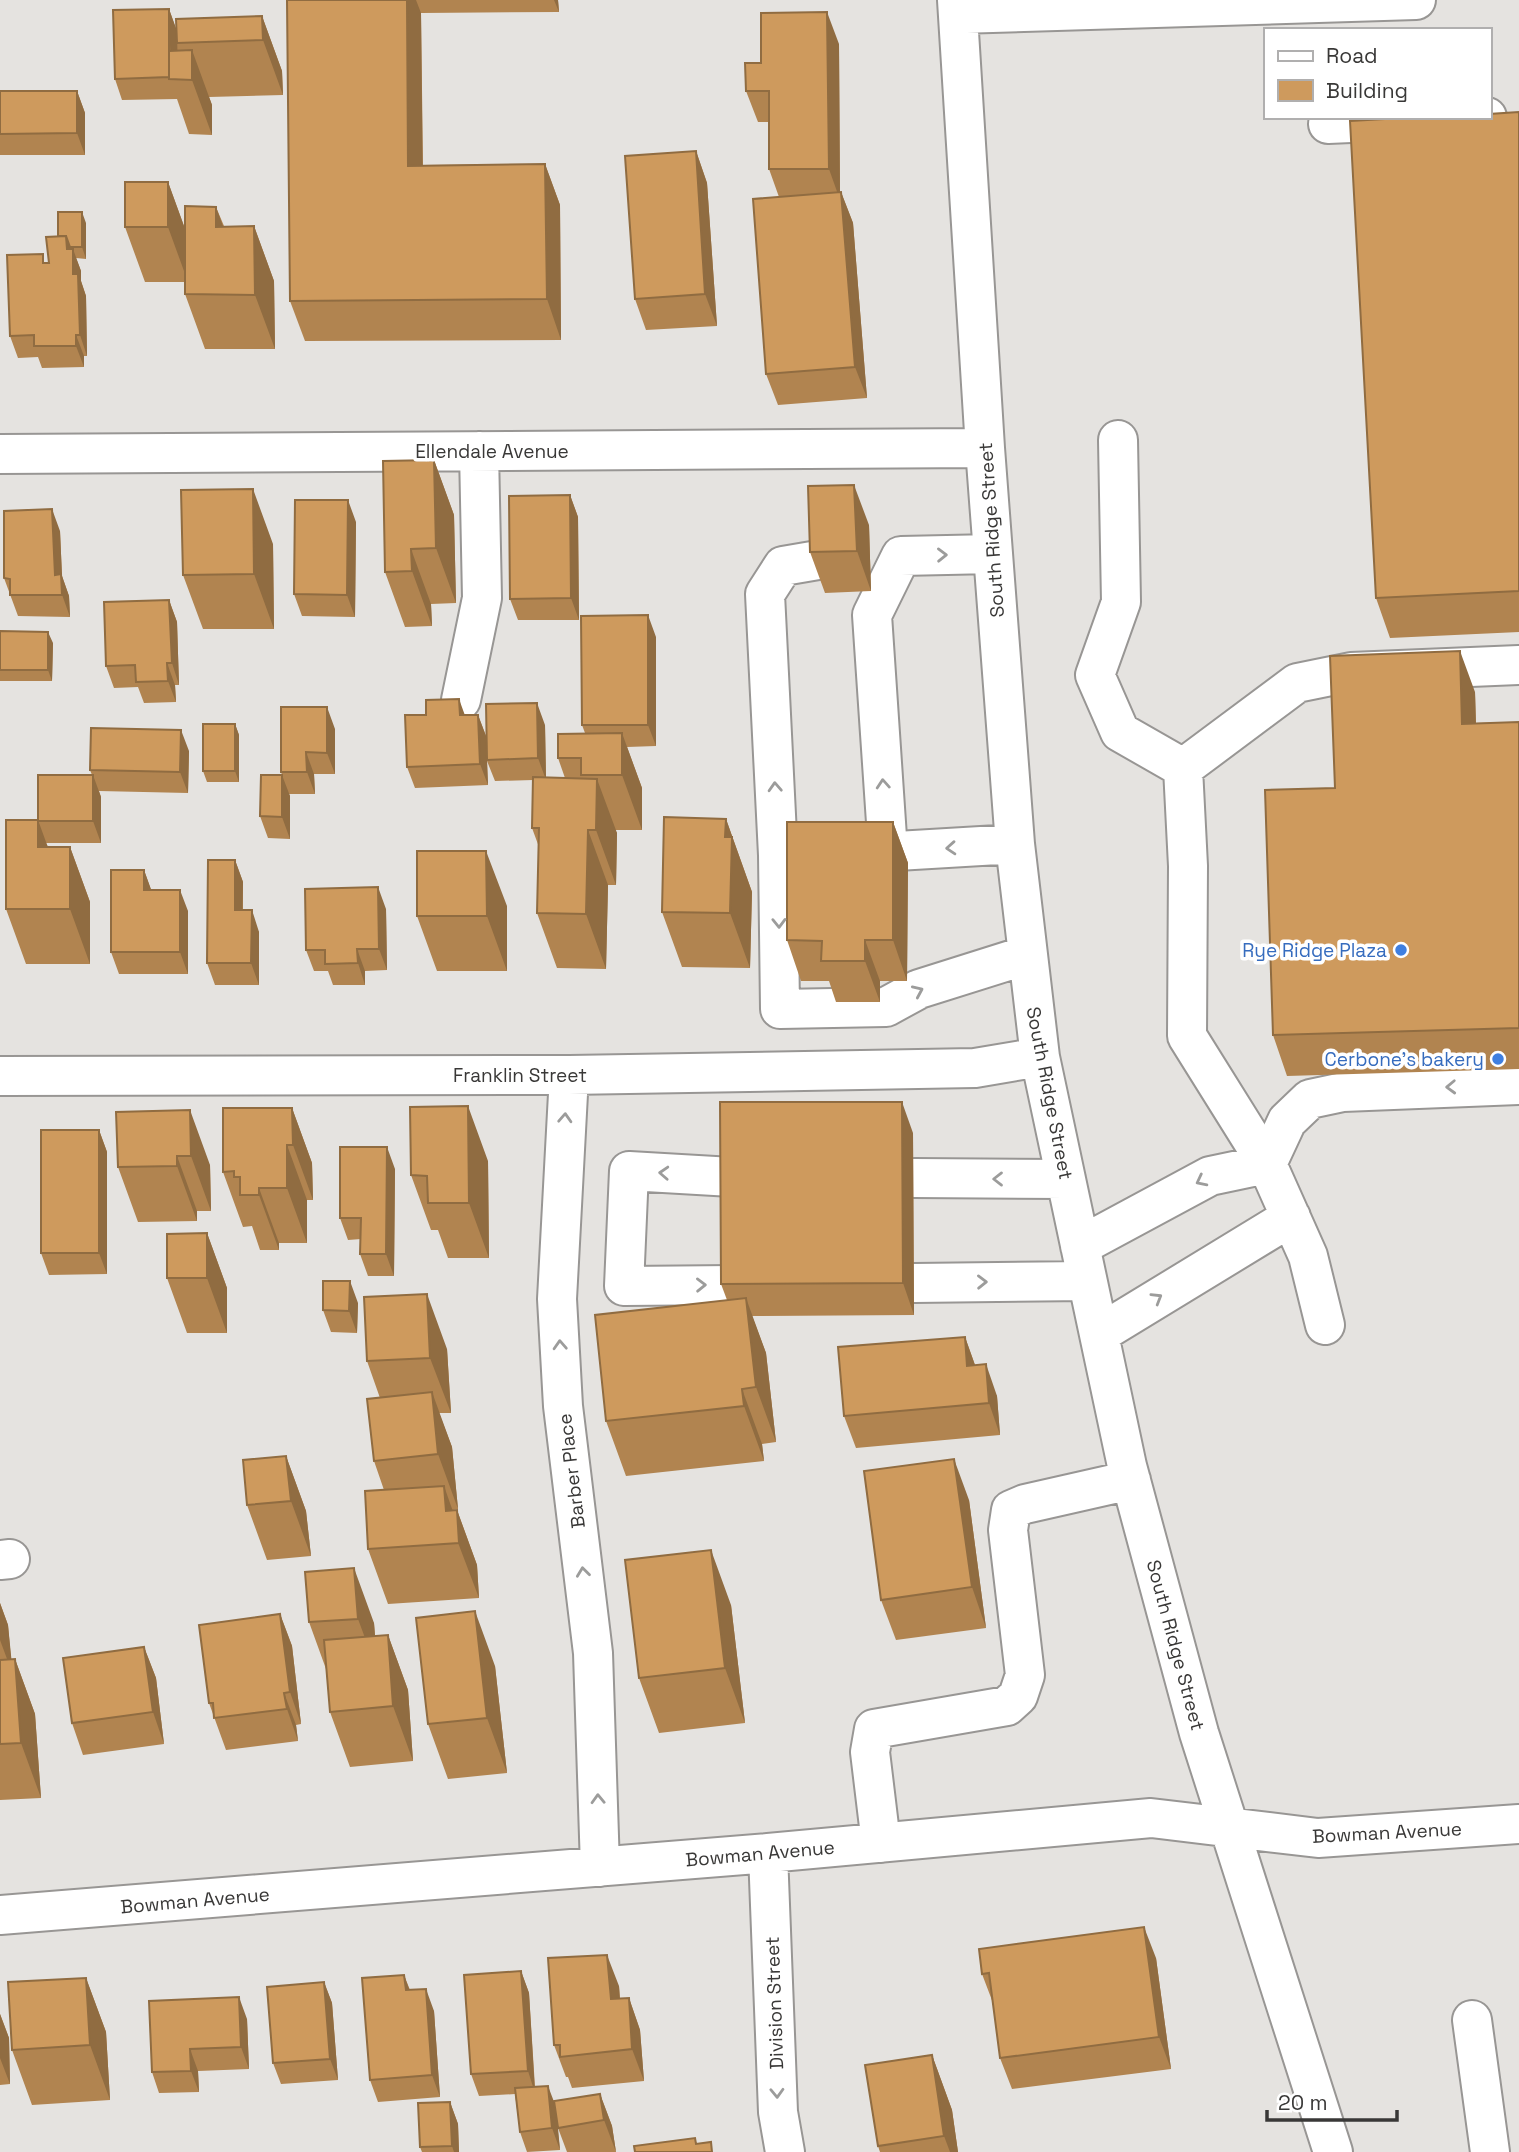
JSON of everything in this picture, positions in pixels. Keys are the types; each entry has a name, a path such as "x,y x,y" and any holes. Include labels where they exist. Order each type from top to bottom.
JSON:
{"street":[{"path":"957,7 1416,0"},
{"name":"South Ridge Street","path":"957,7 985,448 1015,844 1040,1057 1131,1480 1199,1733 1260,1931 1333,2152"},
{"path":"1491,117 1519,116"},
{"path":"1328,124 1442,119"},
{"path":"1118,440 1121,602 1095,675 1120,732 1183,768"},
{"name":"Ellendale Avenue","path":"0,454 985,448"},
{"path":"461,700 482,598 479,451"},
{"path":"888,852 872,615 886,556 993,554"},
{"path":"824,559 783,566 765,594 778,855 780,1009 886,1007 919,989 1027,955"},
{"path":"1183,768 1297,683 1351,672 1519,665"},
{"path":"1183,768 1188,866 1187,1036 1267,1164 1308,1255 1325,1325"},
{"path":"778,855 888,852 1015,844"},
{"name":"Franklin Street","path":"0,1076 569,1075 975,1068 1040,1057"},
{"name":"Barber Place","path":"569,1075 557,1299 563,1406 593,1653 600,1867"},
{"path":"1267,1164 1287,1121 1310,1099 1343,1092 1519,1085"},
{"path":"914,1283 1084,1264 1210,1176 1267,1164"},
{"path":"732,1177 629,1171 624,1286 733,1285"},
{"path":"914,1178 1066,1179"},
{"path":"1099,1334 1290,1217"},
{"path":"881,1843 870,1752 874,1729 1007,1706 1018,1696 1025,1675 1007,1530 1011,1510 1025,1504 1131,1480"},
{"name":"Bowman Avenue","path":"0,1915 768,1853 1151,1818 1318,1838 1519,1824"},
{"name":"Division Street","path":"768,1853 778,2112 785,2152"},
{"path":"1472,2020 1490,2152"}],"building":[{"path":"287,0 407,0 408,166 545,164 547,299 290,301"},
{"path":"169,9 169,77 115,79 113,10"},
{"path":"827,12 829,169 769,169 769,91 746,91 745,63 761,63 761,13"},
{"path":"262,16 263,40 177,43 176,19"},
{"path":"192,50 192,80 169,79 169,51"},
{"path":"0,91 77,91 77,133 0,134"},
{"path":"1519,112 1519,591 1376,598 1350,121 1491,119 1491,114"},
{"path":"696,151 705,294 635,299 625,156"},
{"path":"125,182 168,182 168,227 125,227"},
{"path":"841,192 855,367 766,374 753,199"},
{"path":"185,206 216,207 216,227 254,226 255,295 185,294"},
{"path":"58,212 82,212 82,247 70,247 66,236 58,236"},
{"path":"66,236 67,249 73,249 73,274 78,274 80,335 76,335 76,346 34,346 34,335 10,336 7,255 43,254 43,263 49,263 46,237"},
{"path":"434,460 436,548 411,549 412,571 385,572 383,461"},
{"path":"854,485 857,551 810,552 808,486"},
{"path":"253,489 254,574 183,575 181,490"},
{"path":"570,495 571,598 510,599 509,496"},
{"path":"295,500 348,500 347,595 294,594"},
{"path":"52,509 55,575 61,574 62,595 10,595 10,579 4,578 4,511"},
{"path":"169,600 172,663 167,663 168,681 136,682 135,665 106,666 104,602"},
{"path":"648,615 648,725 582,725 581,616"},
{"path":"0,631 48,632 48,670 0,670"},
{"name":"Rye Ridge Plaza","path":"1460,651 1462,724 1519,722 1519,1028 1273,1035 1265,790 1335,788 1330,656"},
{"path":"459,699 460,715 478,715 480,764 407,767 405,715 426,715 426,700"},
{"path":"537,703 538,758 487,760 486,704"},
{"path":"281,707 327,707 327,753 306,752 307,772 281,772"},
{"path":"203,724 235,724 235,771 203,771"},
{"path":"91,728 181,730 180,772 90,770"},
{"path":"622,733 622,775 581,775 581,758 558,758 558,734"},
{"path":"38,775 93,775 93,821 38,821"},
{"path":"261,775 282,775 282,817 260,816"},
{"path":"533,777 597,779 596,830 588,830 586,914 537,913 539,828 532,828"},
{"path":"664,817 726,819 725,837 732,837 730,913 662,912"},
{"path":"6,820 38,820 38,847 70,847 70,909 6,909"},
{"path":"787,822 893,822 893,940 865,940 865,961 821,961 822,941 787,940"},
{"path":"417,851 486,851 487,916 417,916"},
{"path":"208,860 235,860 235,910 252,910 251,963 207,963"},
{"path":"111,870 144,870 144,890 180,890 180,952 111,952"},
{"path":"378,887 379,949 357,949 358,963 325,964 325,950 306,950 305,889"},
{"path":"720,1102 902,1102 903,1283 721,1284"},
{"path":"468,1106 469,1203 428,1203 427,1176 411,1175 410,1107"},
{"path":"223,1108 292,1108 293,1145 287,1145 287,1188 259,1188 259,1195 240,1195 240,1177 234,1177 234,1171 223,1172"},
{"path":"190,1110 191,1156 177,1156 177,1166 118,1167 116,1112"},
{"path":"41,1130 99,1130 99,1253 41,1253"},
{"path":"340,1147 387,1147 386,1254 360,1254 361,1218 340,1218"},
{"path":"207,1233 207,1278 167,1278 167,1234"},
{"path":"323,1281 350,1281 349,1311 323,1310"},
{"path":"427,1294 430,1358 367,1361 364,1297"},
{"path":"746,1298 756,1387 742,1389 744,1406 606,1421 595,1315"},
{"path":"965,1337 967,1366 986,1364 989,1403 844,1416 838,1347"},
{"path":"432,1392 438,1454 374,1461 367,1399"},
{"path":"286,1456 291,1501 247,1505 243,1460"},
{"path":"954,1459 972,1587 881,1600 864,1471"},
{"path":"444,1486 446,1511 457,1510 459,1543 368,1549 365,1491"},
{"path":"711,1550 725,1668 639,1678 625,1560"},
{"path":"354,1568 358,1619 309,1622 305,1572"},
{"path":"475,1611 487,1718 428,1724 416,1618"},
{"path":"280,1614 290,1692 284,1693 287,1709 214,1718 213,1703 209,1703 199,1625"},
{"path":"388,1635 393,1706 330,1712 324,1640"},
{"path":"144,1647 153,1712 72,1723 63,1658"},
{"path":"15,1659 21,1743 0,1744 0,1660"},
{"path":"1144,1927 1159,2037 1000,2058 989,1973 982,1974 979,1949"},
{"path":"607,1955 611,1999 629,1998 632,2049 560,2057 560,2045 554,2045 548,1958"},
{"path":"521,1971 528,2071 471,2074 464,1975"},
{"path":"404,1975 406,1990 426,1989 432,2075 370,2080 362,1978"},
{"path":"86,1978 90,2045 12,2050 8,1982"},
{"path":"324,1982 330,2059 273,2063 267,1987"},
{"path":"239,1997 241,2047 190,2049 191,2071 152,2072 149,2001"},
{"path":"932,2055 944,2136 878,2146 865,2065"},
{"path":"548,2086 552,2128 520,2132 515,2088"},
{"path":"600,2094 604,2120 558,2128 554,2101"},
{"path":"450,2102 452,2146 420,2147 418,2103"},
{"path":"695,2138 696,2144 711,2142 712,2152 635,2152 634,2146"}],"place":[{"name":"Rye Ridge Plaza","path":"1401,950"},
{"name":"Cerbone's bakery","path":"1498,1059"}]}
